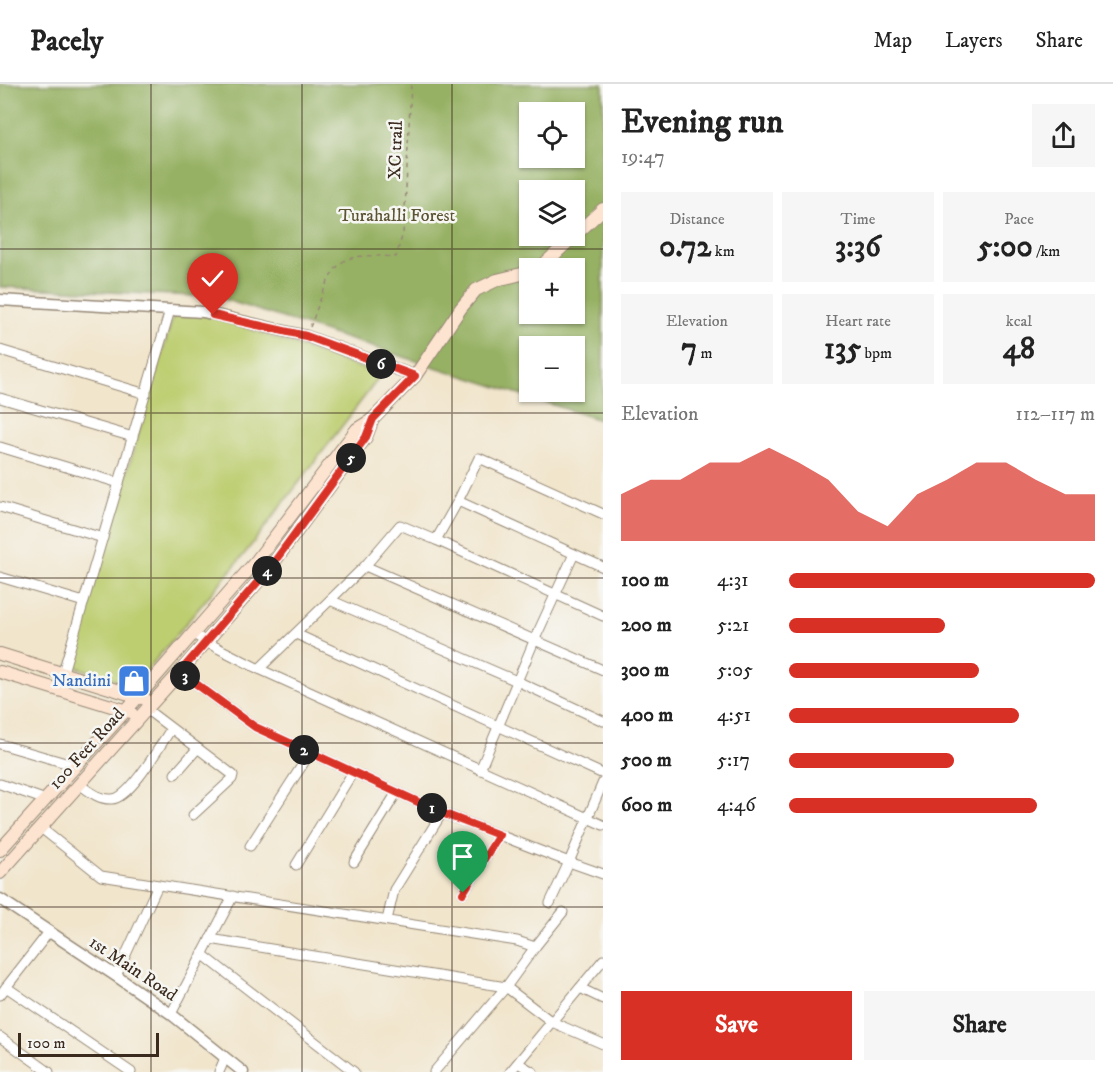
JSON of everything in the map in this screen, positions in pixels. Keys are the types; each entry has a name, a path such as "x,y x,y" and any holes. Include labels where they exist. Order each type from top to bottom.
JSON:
{"main road":[{"path":"551,258 603,209"},
{"name":"100 Feet Road","path":"2,844 46,800 194,634 257,560 357,429 373,419 415,376 461,308 476,290 497,280 519,275"},
{"name":"100 Feet Road","path":"0,873 269,569 366,437 373,419"},
{"path":"0,654 138,697 147,708"},
{"path":"0,672 126,710 147,708"}],"street":[{"path":"0,300 203,312 306,336 415,376"},
{"path":"63,672 170,310"},
{"path":"0,350 146,394"},
{"path":"0,398 133,437"},
{"path":"0,447 119,483"},
{"path":"436,540 458,501 478,458 603,514"},
{"path":"458,501 603,567"},
{"path":"0,507 103,538"},
{"path":"259,669 365,566 400,525 603,616"},
{"path":"480,770 519,682 534,641 574,554"},
{"path":"365,566 603,670"},
{"path":"0,577 84,602"},
{"path":"330,600 519,682 603,722"},
{"path":"194,634 259,669 603,825"},
{"path":"296,634 603,774"},
{"path":"180,672 255,727 442,813 603,874"},
{"path":"147,708 197,749 232,773 233,777 193,815"},
{"path":"79,784 103,799 117,799 131,787 171,729"},
{"path":"0,744 76,766"},
{"path":"175,774 197,749"},
{"path":"250,846 310,753"},
{"path":"296,865 353,772"},
{"path":"550,903 603,782"},
{"path":"0,784 46,800"},
{"path":"354,862 397,792"},
{"path":"387,920 394,890 442,813"},
{"path":"40,828 101,876 517,941 535,947"},
{"path":"463,893 499,835"},
{"path":"116,975 158,885"},
{"path":"171,1014 233,896"},
{"name":"1st Main Road","path":"0,899 171,1014 243,1072"},
{"path":"434,1072 506,987 563,912"},
{"path":"49,932 3,991 131,1072"},
{"path":"210,939 506,987 552,1022 603,1044"},
{"path":"202,954 354,1072"},
{"path":"510,1072 603,960"},
{"path":"579,988 603,999"},
{"path":"0,1037 49,1072"},
{"path":"219,1072 225,1058"},
{"path":"518,1063 533,1072"}],"path":[{"name":"XC trail","path":"306,336 331,274 347,259 376,256 396,257 403,233 411,84"}],"green space":[{"name":"Turahalli Forest","path":"0,84 603,84 603,421 544,402 585,402 585,336 519,336 519,394 217,297 0,287"},
{"path":"174,313 210,315 381,375 246,552 143,675 132,672 124,683 70,665"}],"place":[{"name":"Nandini","path":"134,681"}],"route":[{"path":"213,315 306,336 415,376 373,419 366,437 269,569 180,672 255,727 442,813 499,835 463,893"}]}
